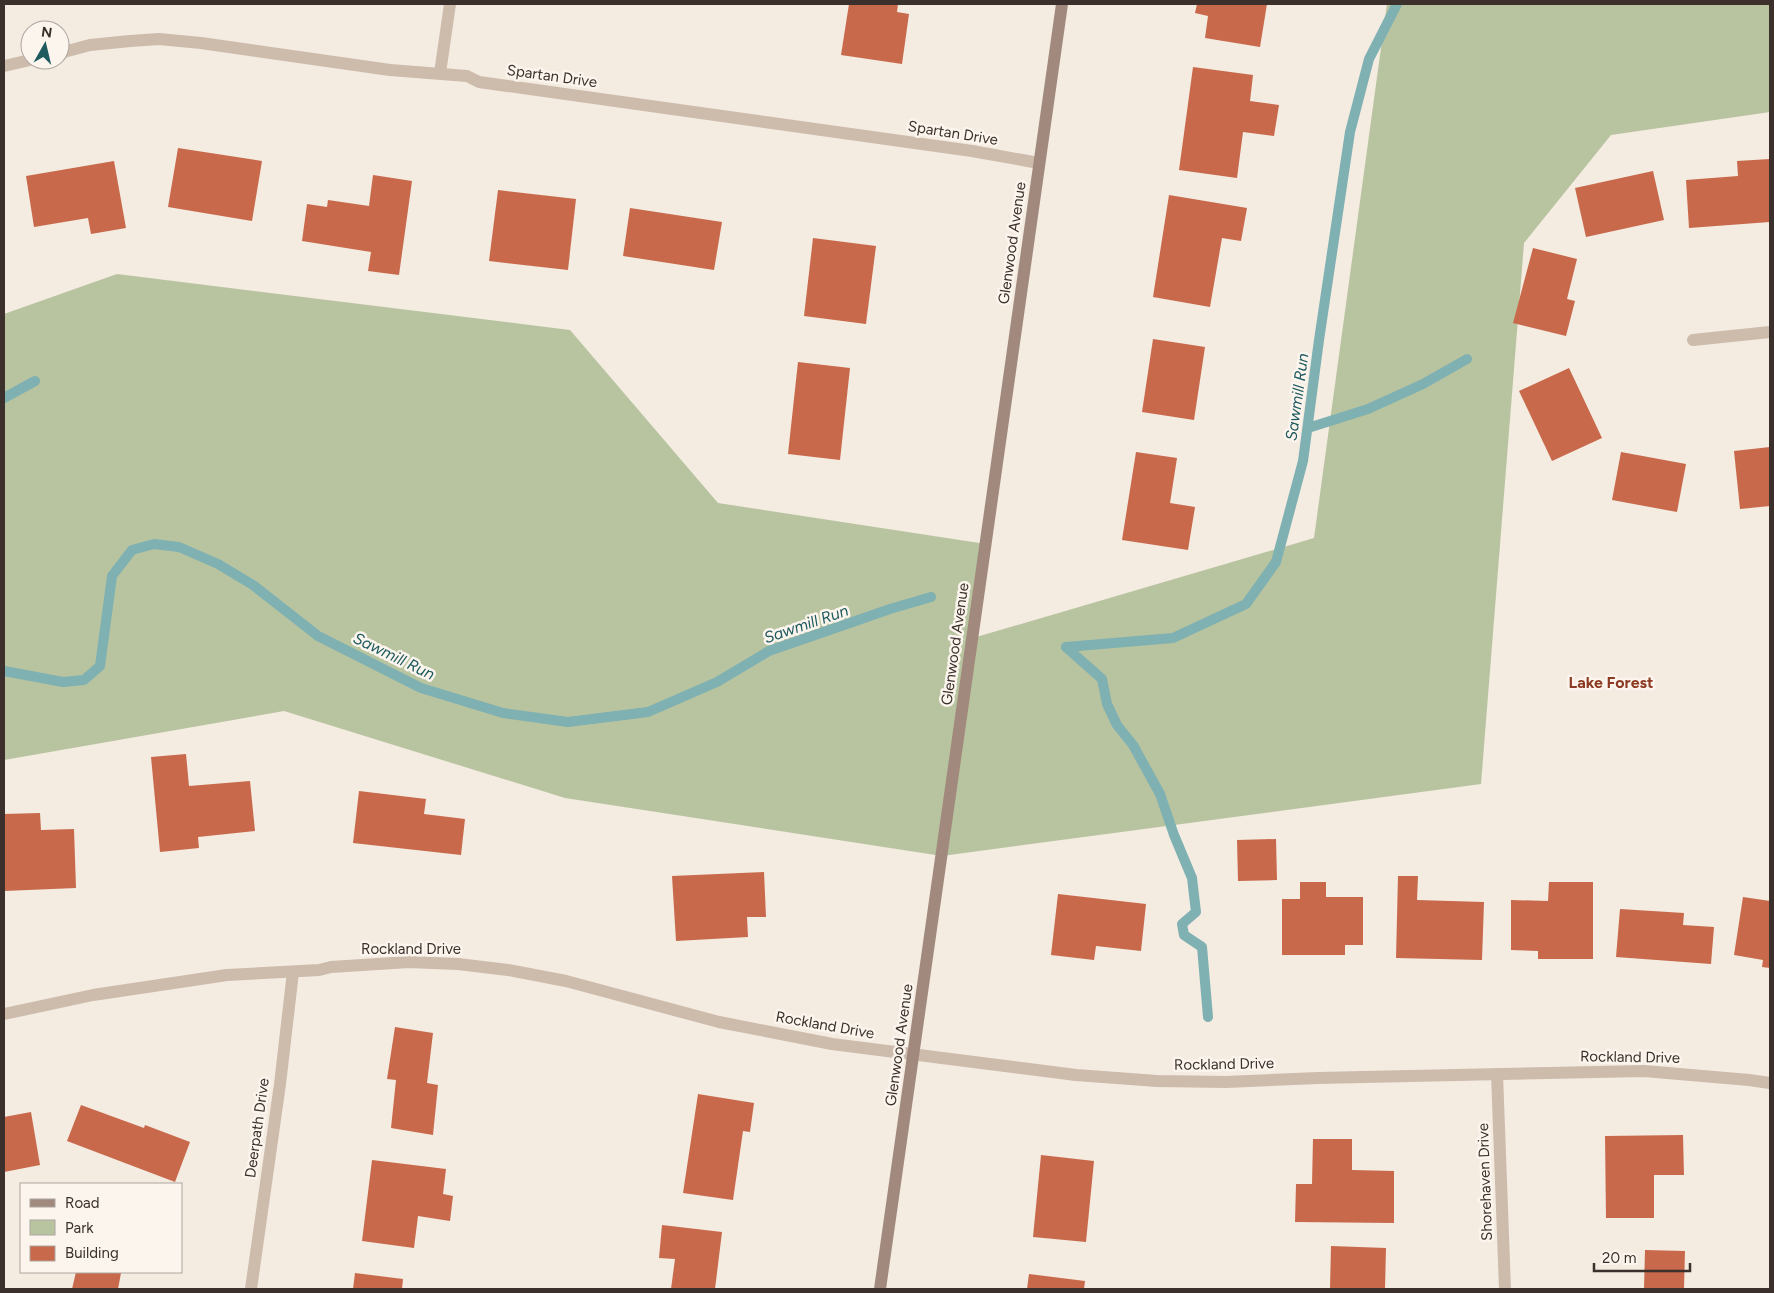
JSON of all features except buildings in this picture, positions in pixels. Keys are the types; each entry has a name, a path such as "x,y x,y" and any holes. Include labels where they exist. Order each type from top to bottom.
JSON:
{"street":[{"path":"440,74 450,4"},
{"name":"Glenwood Avenue","path":"880,1289 1062,4"},
{"name":"Spartan Drive","path":"70,50 90,45 159,39 201,43 390,70 466,76 479,82 972,151 1040,163"},
{"path":"4,66 20,62"},
{"path":"1694,340 1770,332"},
{"name":"Rockland Drive","path":"4,1014 93,995 227,975 293,972 331,967 410,962 458,964 508,970 566,981 719,1022 832,1044 1076,1075 1157,1081 1226,1082 1318,1078 1644,1071 1770,1083"},
{"name":"Deerpath Drive","path":"251,1289 280,1084 293,972"},
{"name":"Shorehaven Drive","path":"1497,1074 1505,1289"}],"green space":[{"path":"1387,4 1770,4 1770,112 1611,135 1524,243 1481,784 942,856 565,798 284,711 4,760 4,314 117,274 570,330 718,503 986,544 973,638 1314,538"}],"waterway":[{"name":"Sawmill Run","path":"1066,647 1173,638 1246,604 1276,562 1303,461 1350,132 1369,59 1397,4"},
{"path":"1308,428 1368,409 1423,384 1467,359"},
{"path":"4,398 35,381"},
{"name":"Sawmill Run","path":"4,671 63,682 84,680 100,666 112,576 132,550 154,544 179,547 218,564 253,585 318,636 421,688 503,713 568,722 648,712 717,682 769,651 890,609 931,597"},
{"path":"1066,647 1102,679 1107,704 1117,725 1133,745 1160,794 1174,835 1192,878 1196,912 1182,924 1184,935 1202,947 1208,1017"}],"district":[{"name":"Lake Forest","path":"1611,682"}]}
